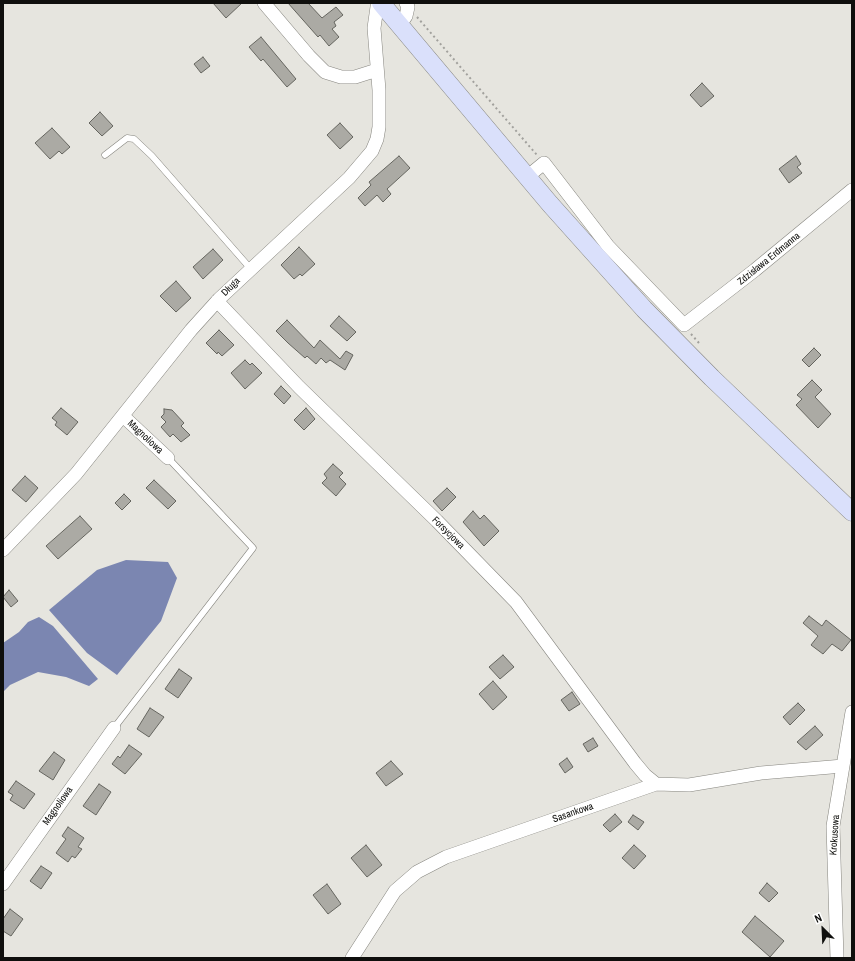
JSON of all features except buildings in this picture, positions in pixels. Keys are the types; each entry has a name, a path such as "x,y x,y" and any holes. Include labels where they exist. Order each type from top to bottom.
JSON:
{"main road":[{"path":"380,3 528,177 644,309 712,378 852,512"}],"street":[{"path":"264,3 309,56 325,72 341,78 355,77 377,70"},
{"name":"Długa","path":"3,550 76,474 191,330 217,301 250,268 349,178 372,151 377,139 379,127 379,90 375,16 377,7 380,3"},
{"path":"400,25 406,16 407,5"},
{"path":"528,177 544,163"},
{"name":"Zdzisława Erdmanna","path":"544,163 608,246 684,326 756,270 852,190"},
{"name":"Forsycjowa","path":"217,301 300,387 437,521 516,602 635,763 645,775 656,784"},
{"name":"Magnoliowa","path":"123,416 168,458"},
{"name":"Krokusowa","path":"837,958 833,856 834,826 852,712"},
{"name":"Magnoliowa","path":"3,884 114,728"},
{"name":"Sasankowa","path":"352,958 395,891 406,880 430,864 466,849 656,784 689,785 761,773 843,766"}],"lane":[{"path":"105,155 127,138 134,139 144,147 250,268"},
{"path":"114,728 253,548 168,458"}],"path":[{"path":"407,5 544,163"}],"water":[{"path":"126,560 168,562 177,578 161,621 117,675 87,653 49,610 97,570"},
{"path":"39,617 53,626 98,679 89,686 66,677 38,672 10,685 3,692 3,643 19,632 28,622"}]}
